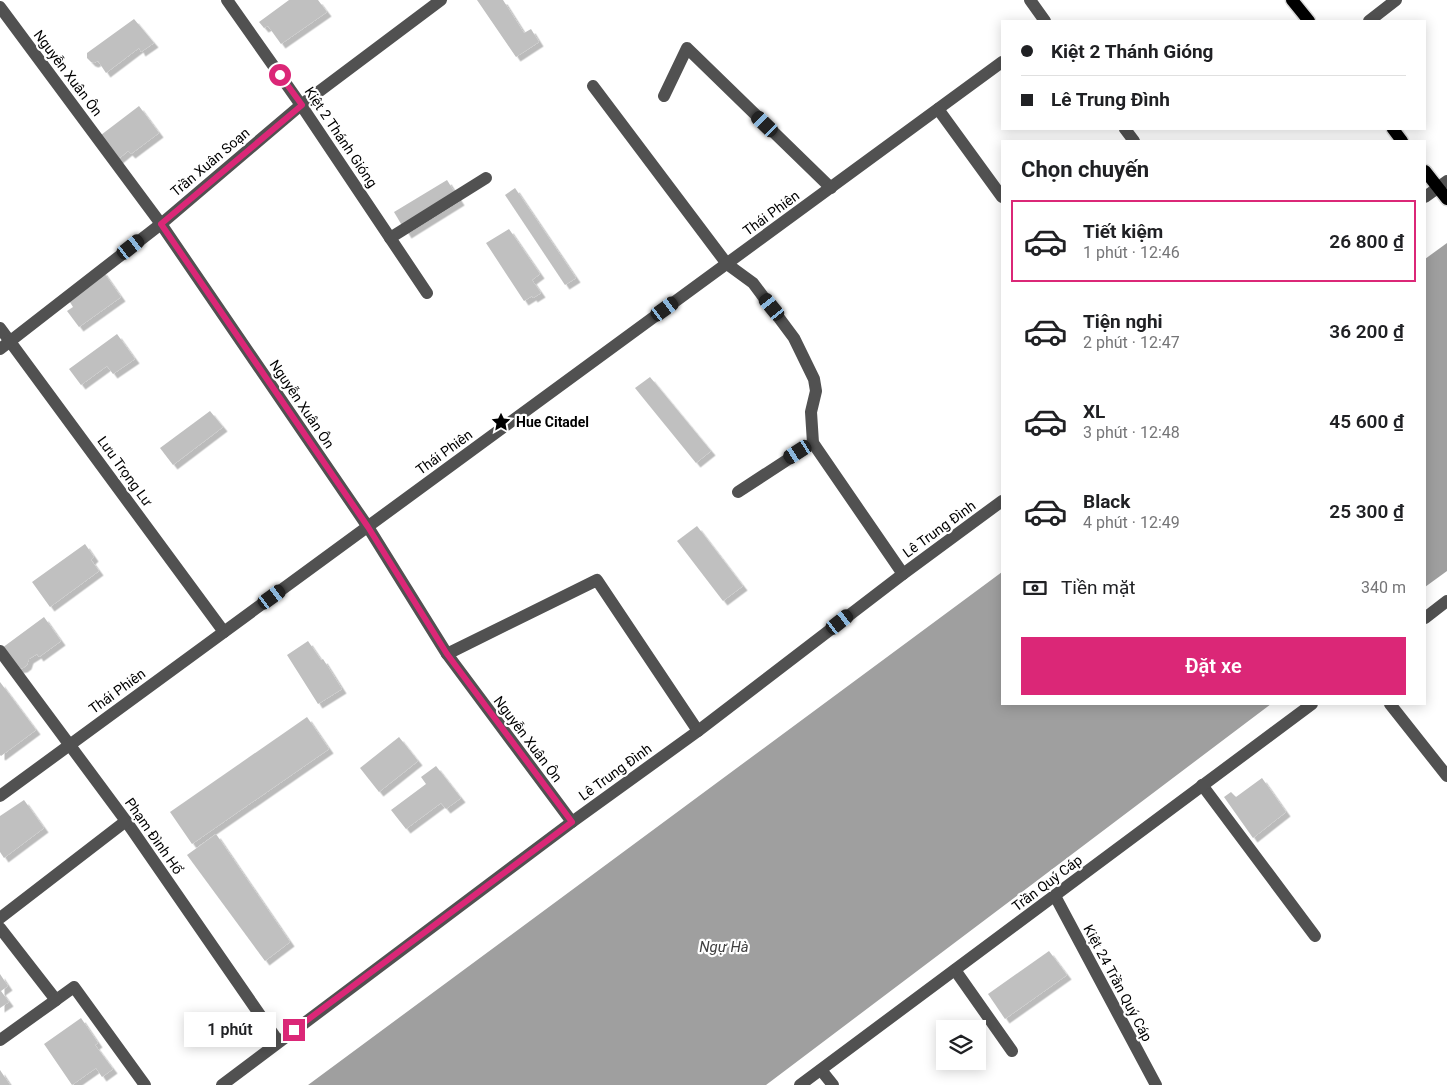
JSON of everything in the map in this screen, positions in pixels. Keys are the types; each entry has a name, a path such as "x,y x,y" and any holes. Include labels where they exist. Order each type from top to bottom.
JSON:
{"main road":[{"path":"1292,0 1308,20"},
{"path":"1393,130 1401,140"},
{"path":"1426,171 1443,184 1447,200"}],"street":[{"name":"Kiệt 2 Thánh Gióng","path":"227,0 302,105 427,294"},
{"name":"Trần Xuân Soạn","path":"5,346 161,224 302,105 441,0"},
{"path":"1030,0 1044,20"},
{"path":"1370,20 1396,0"},
{"name":"Nguyễn Xuân Ôn","path":"0,7 161,224 368,527 447,654 572,822"},
{"path":"664,96 687,48 831,188"},
{"name":"Thái Phiên","path":"0,796 1001,63"},
{"path":"592,86 727,264 753,283 794,338 814,379 816,391 812,412 813,443 903,574"},
{"path":"938,109 1001,196"},
{"path":"390,238 486,178"},
{"path":"1426,196 1443,184"},
{"name":"Lưu Trọng Lư","path":"0,328 5,346 224,632"},
{"path":"738,492 813,443"},
{"name":"Lê Trung Đình","path":"222,1085 278,1041 572,822 698,731 903,574 1001,502"},
{"path":"447,654 597,580 698,731"},
{"path":"1426,617 1447,601"},
{"name":"Phạm Đình Hổ","path":"0,651 126,821 278,1041"},
{"name":"Trần Quý Cáp","path":"800,1085 1311,705"},
{"path":"1391,705 1447,776"},
{"path":"1202,785 1315,936"},
{"path":"0,918 126,821"},
{"name":"Kiệt 24 Trần Quý Cáp","path":"1055,896 1156,1085"},
{"path":"0,928 56,1000"},
{"path":"955,970 1012,1051"},
{"path":"0,1040 74,987 145,1085"},
{"path":"821,1070 833,1085"}],"water":[{"path":"1447,243 1447,571 1426,586 1426,258"},
{"name":"Ngự Hà","path":"1001,573 1001,705 1270,705 766,1085 308,1085"}],"building":[{"path":"289,0 318,0 327,12 281,44 268,26 264,28 259,22"},
{"path":"477,0 503,0 524,33 531,29 539,42 516,57"},
{"path":"134,19 154,43 141,52 139,48 106,73 98,61 94,63 87,58 87,53"},
{"path":"139,106 159,133 131,154 128,151 116,161 97,138"},
{"path":"447,180 460,201 407,234 394,212"},
{"path":"515,188 576,278 565,285 505,195"},
{"path":"509,229 540,274 532,280 541,293 524,301 486,243"},
{"path":"102,270 121,297 79,327 67,311 73,307 66,296"},
{"path":"117,334 135,359 113,374 107,366 81,385 69,369"},
{"path":"650,377 711,451 696,463 635,388"},
{"path":"210,411 223,427 173,465 160,448"},
{"path":"697,526 743,586 723,601 677,541"},
{"path":"85,544 94,557 91,560 99,571 50,607 32,582"},
{"path":"44,617 61,641 39,657 37,654 29,659 27,665 23,668 17,669 2,648"},
{"path":"308,641 321,660 323,659 342,689 318,704 287,655"},
{"path":"0,682 36,730 1,756 0,755"},
{"path":"307,717 329,749 192,844 170,812"},
{"path":"399,737 418,761 379,792 360,768"},
{"path":"436,766 461,798 446,809 441,803 406,829 391,810 426,784 421,777"},
{"path":"1262,778 1286,812 1253,838 1224,797 1231,792 1236,797"},
{"path":"24,800 44,828 4,858 0,852 0,816"},
{"path":"216,834 290,942 265,961 187,855"},
{"path":"1049,951 1067,975 1005,1019 988,994"},
{"path":"0,974 8,986 1,991 9,1002 0,1008"},
{"path":"81,1018 98,1043 95,1045 113,1069 102,1077 96,1068 72,1085 44,1044"},
{"path":"0,1070 10,1085 0,1085"}],"place":[{"name":"Hue Citadel","path":"501,422"}],"route":[{"path":"280,75 302,105 161,224 368,527 447,654 572,822 294,1030"}]}
